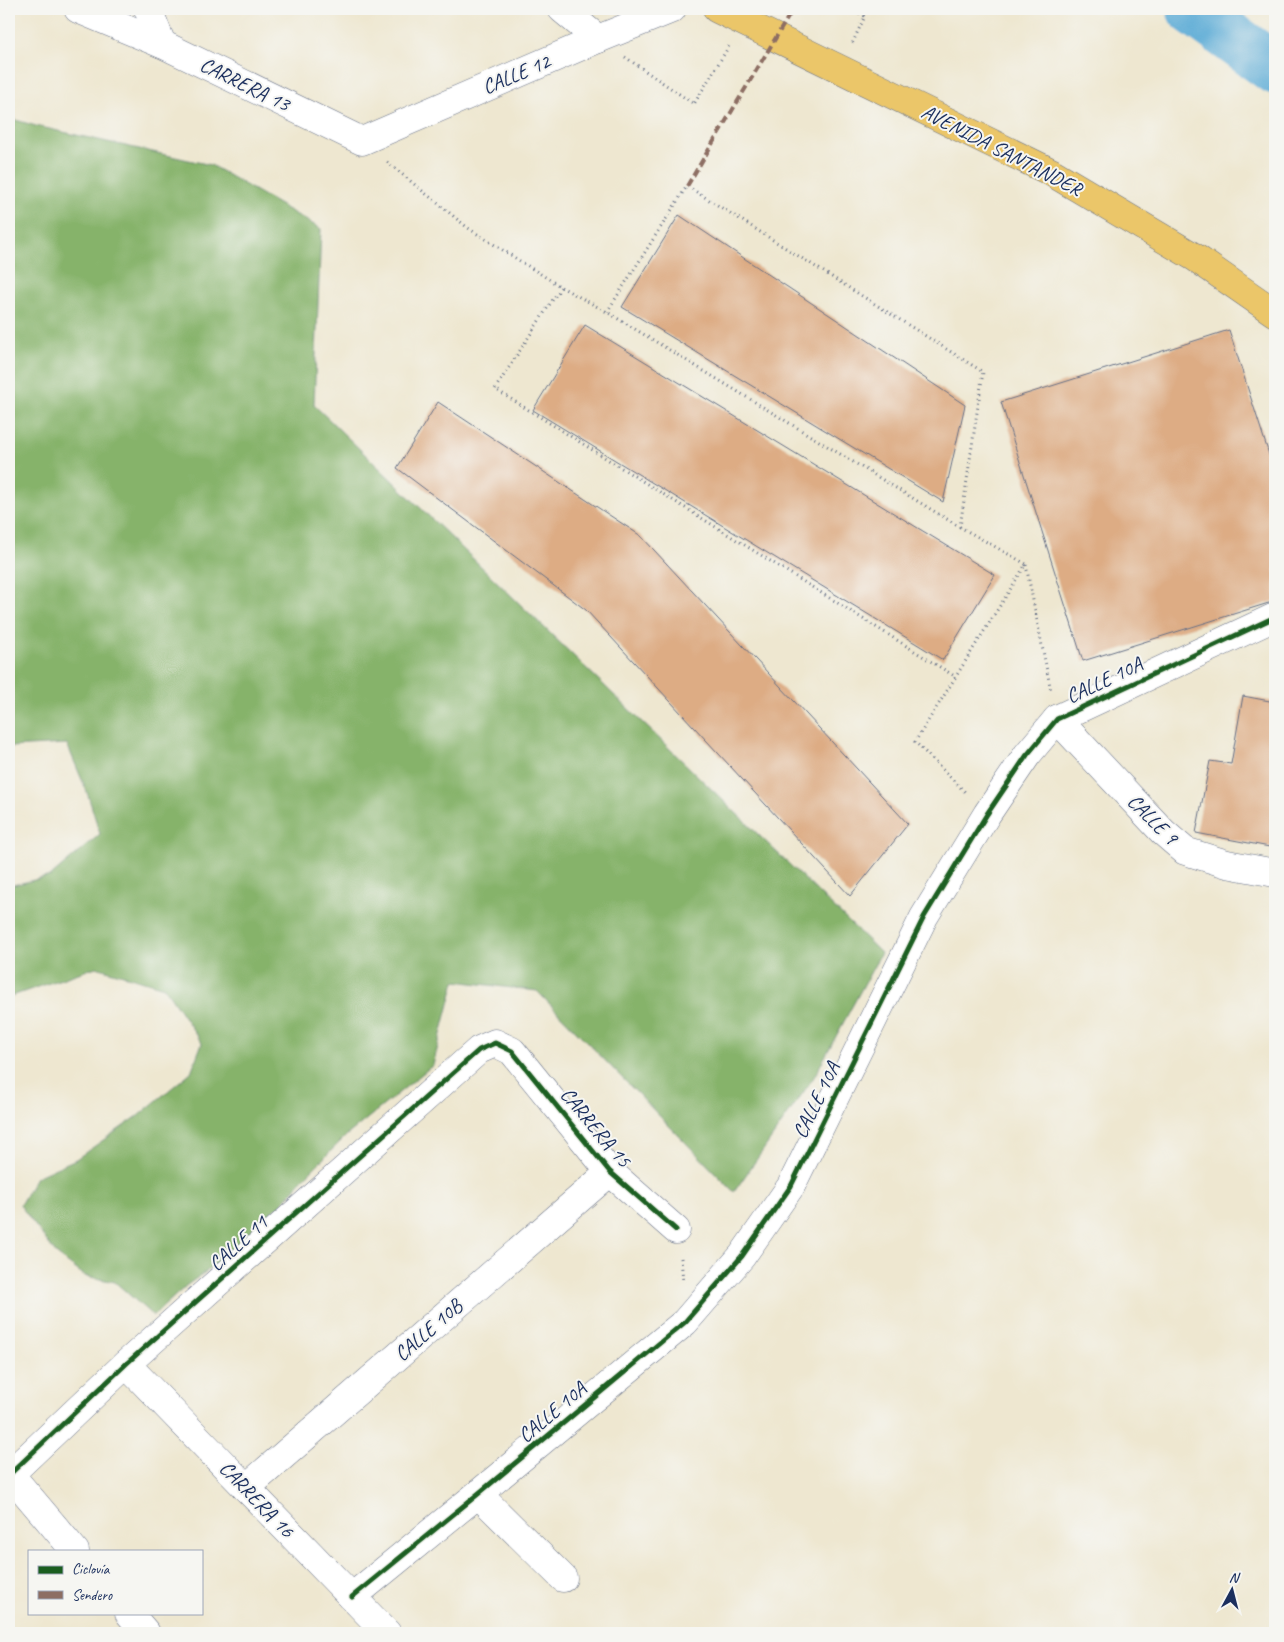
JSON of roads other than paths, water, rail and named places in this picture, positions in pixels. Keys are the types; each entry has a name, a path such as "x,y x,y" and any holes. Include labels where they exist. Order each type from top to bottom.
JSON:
{"highway":[{"name":"AVENIDA SANTANDER","path":"717,9 1051,172 1196,258 1275,313"}],"street":[{"name":"CARRERA 13","path":"78,9 162,44 362,141"},
{"path":"148,9 162,44"},
{"path":"562,9 598,39"},
{"name":"CALLE 12","path":"362,141 672,9"},
{"name":"CALLE 10A","path":"352,1597 684,1322 742,1256 791,1186 924,917 987,814 1027,755 1057,720 1275,617"},
{"name":"CALLE 9","path":"1057,720 1163,832 1185,851 1227,864 1275,873"},
{"name":"CARRERA 15","path":"494,1043 512,1051 610,1172 676,1230"},
{"name":"CALLE 11","path":"9,1474 126,1364 479,1050 494,1043"},
{"name":"CALLE 10B","path":"246,1488 610,1172"},
{"name":"CARRERA 16","path":"126,1364 387,1633"},
{"path":"9,1474 74,1550"},
{"path":"478,1494 563,1578"},
{"path":"130,1614 146,1633"}],"waterway":[{"path":"1192,9 1275,69"}]}
